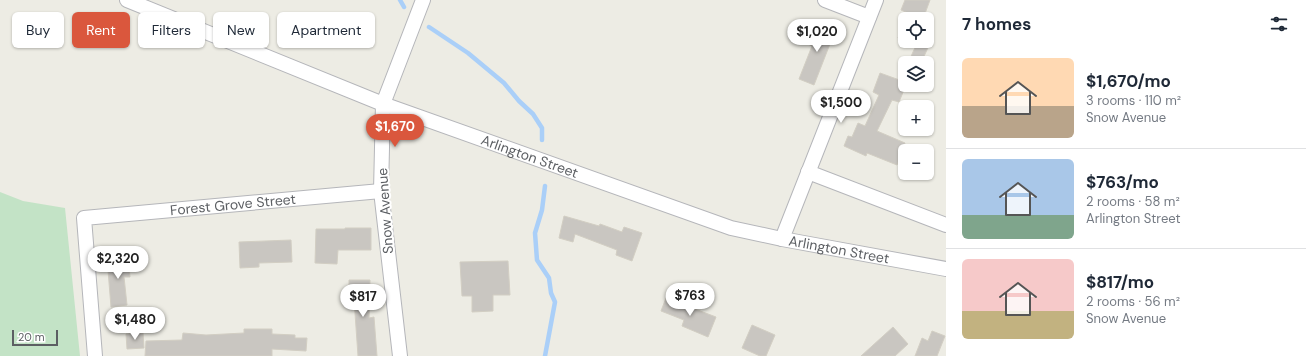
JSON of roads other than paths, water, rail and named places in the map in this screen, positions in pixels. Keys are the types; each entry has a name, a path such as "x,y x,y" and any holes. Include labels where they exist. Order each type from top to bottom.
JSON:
{"street":[{"name":"Arlington Street","path":"127,0 383,104 731,228 782,239 946,269"},
{"name":"Snow Avenue","path":"400,356 381,191 383,104 423,0"},
{"path":"825,0 869,17"},
{"path":"782,239 876,0"},
{"path":"808,172 946,225"},
{"name":"Forest Grove Street","path":"95,356 84,218 381,191"}],"waterway":[{"path":"400,0 404,7"},
{"path":"429,27 468,53 504,83 519,101 533,114 542,128 542,140"},
{"path":"545,186 542,210 535,233 537,260 549,278 551,293 555,302 545,356"}]}
